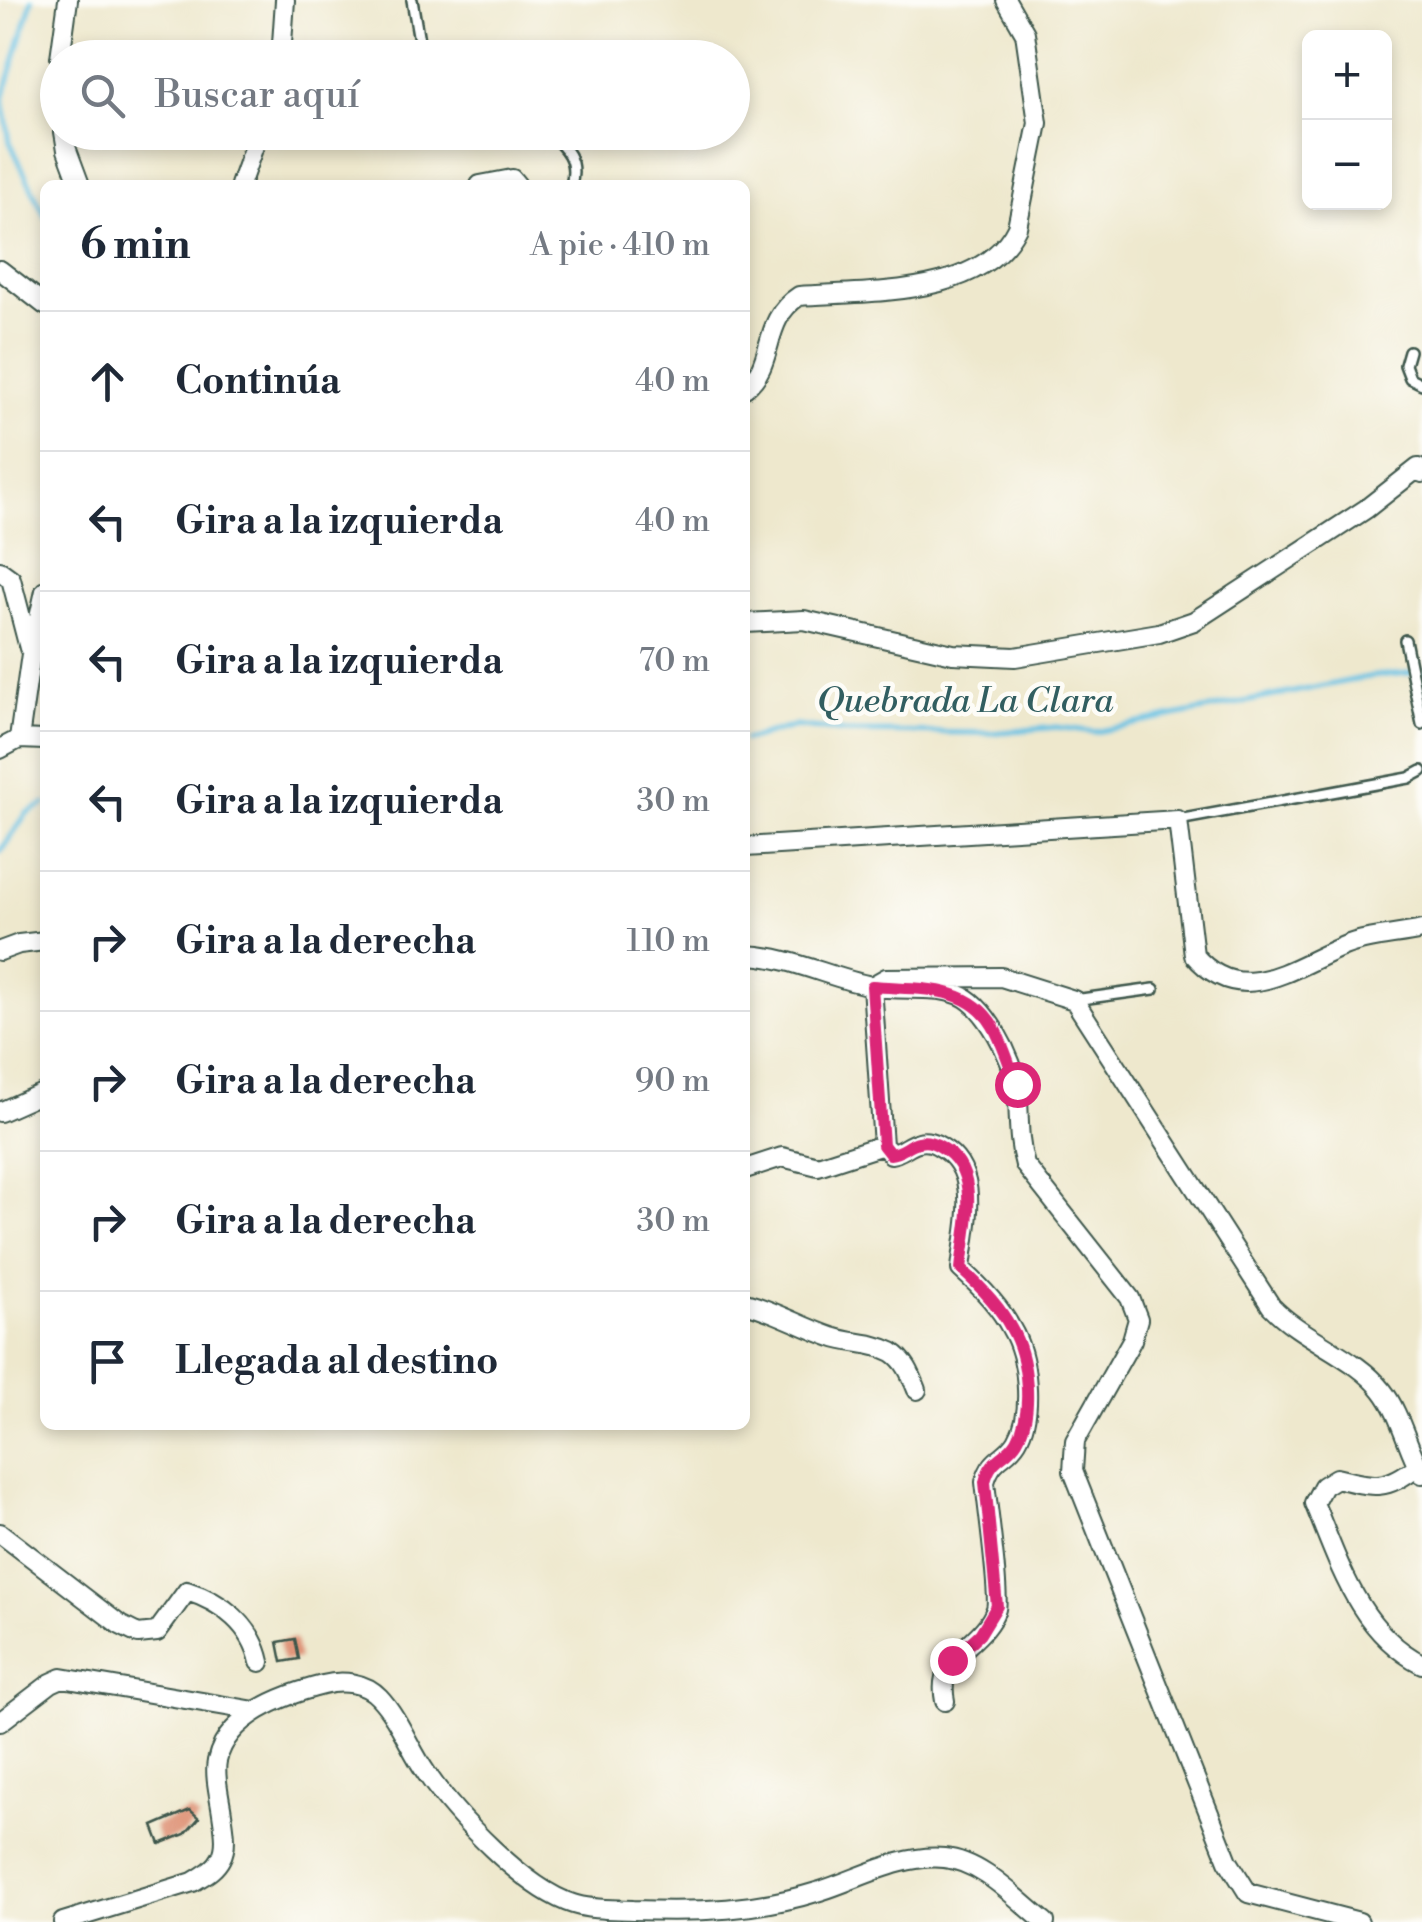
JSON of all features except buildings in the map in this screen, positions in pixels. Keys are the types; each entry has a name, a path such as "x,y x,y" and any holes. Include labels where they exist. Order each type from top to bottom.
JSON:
{"street":[{"path":"62,40 68,0"},
{"path":"282,40 285,0"},
{"path":"750,383 760,372 774,322 783,306 799,296 915,287 958,278 991,259 1012,238 1038,124 1025,33 1006,0"},
{"path":"67,150 78,180"},
{"path":"242,180 253,150"},
{"path":"0,270 40,302"},
{"path":"750,622 804,620 953,654 1015,657 1159,633 1210,611 1420,469"},
{"path":"0,572 11,580 31,654"},
{"path":"19,740 40,614"},
{"path":"0,749 19,740 40,740"},
{"path":"750,847 1178,820 1194,955 1205,968 1226,980 1258,983 1346,945 1422,930"},
{"path":"0,951 40,942"},
{"path":"750,956 783,959 872,986 956,993 973,1002 993,1025 1017,1084 1018,1140 1024,1165 1130,1298 1138,1318 1132,1340 1075,1441 1073,1471 1228,1861 1248,1893 1359,1922"},
{"path":"872,986 886,978 1001,977 1074,1000 1270,1306 1298,1331 1362,1371 1382,1390 1420,1470 1392,1485 1368,1486 1336,1478 1322,1486 1314,1502 1350,1589 1370,1622 1407,1657 1422,1664"},
{"path":"872,986 883,1145 890,1154 900,1153 920,1141 934,1142 956,1155 969,1179 961,1269 981,1286 1013,1330 1029,1392 1024,1424 1015,1444 989,1466 985,1482 997,1606 980,1634 952,1660 942,1684 945,1701"},
{"path":"0,1112 40,1094"},
{"path":"750,1167 782,1157 818,1166 883,1145"},
{"path":"750,1304 834,1338 868,1343 894,1353 908,1368 917,1390"},
{"path":"0,1533 120,1625 138,1634 157,1632 187,1591 208,1598 249,1632 260,1662"},
{"path":"0,1722 62,1678 255,1711"},
{"path":"63,1922 193,1882 212,1871 224,1855 225,1834 216,1764 238,1724 255,1711 324,1684 348,1683 365,1686 380,1697 426,1774 497,1852 542,1887 572,1904 681,1912 758,1908 822,1891 891,1865 941,1857 983,1873 1044,1922"}],"lane":[{"path":"412,0 419,40"},
{"path":"564,150 574,166 571,180"},
{"path":"1409,352 1405,365 1410,378 1422,384"},
{"path":"1405,640 1422,724"},
{"path":"1178,820 1409,778 1422,770"},
{"path":"1074,1000 1154,988"}],"waterway":[{"path":"32,0 3,99 10,142 40,205"},
{"name":"Quebrada La Clara","path":"750,739 795,726 846,732 991,733 1057,727 1095,732 1373,676 1422,672"},
{"name":"Quebrada La Clara","path":"0,852 27,813 40,806"}],"route":[{"path":"952,1660 980,1634 997,1606 985,1482 989,1466 1015,1444 1024,1424 1029,1392 1013,1330 981,1286 961,1269 969,1179 956,1155 934,1142 920,1141 900,1153 890,1154 883,1145 872,986 956,993 973,1002 993,1025 1017,1084"}]}
